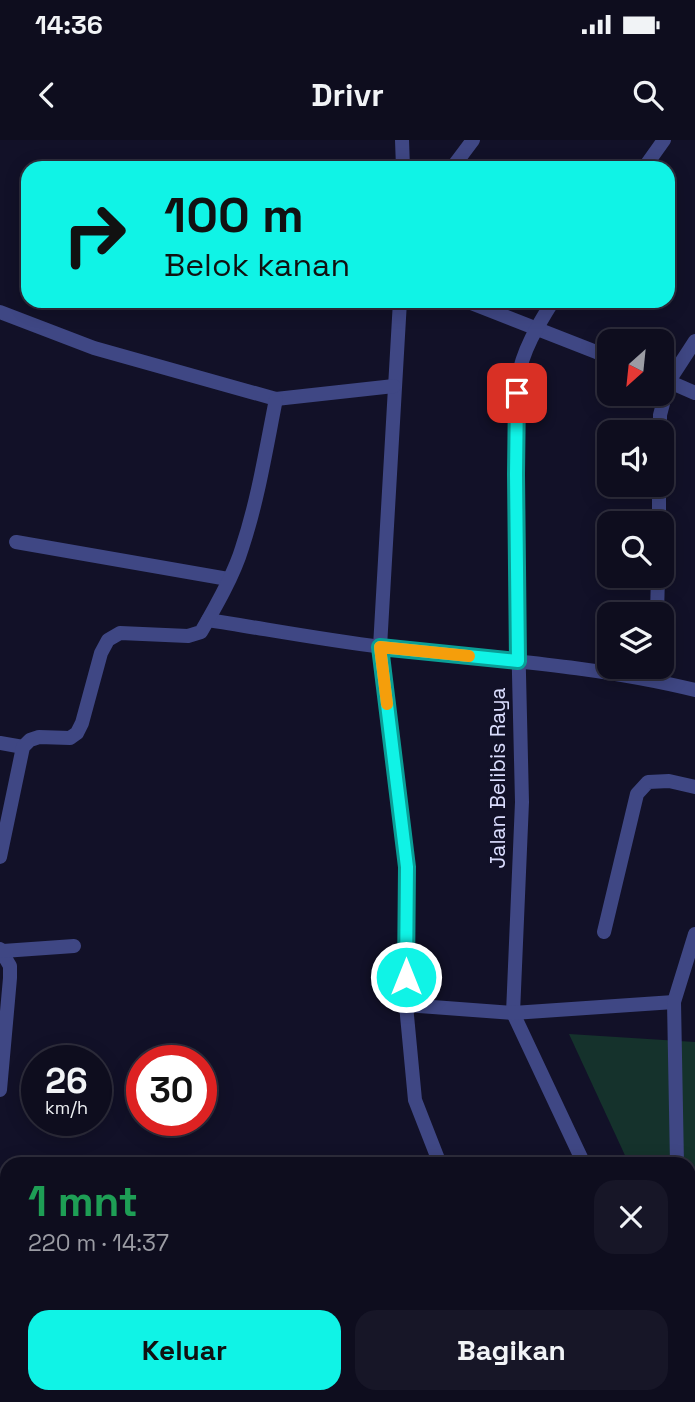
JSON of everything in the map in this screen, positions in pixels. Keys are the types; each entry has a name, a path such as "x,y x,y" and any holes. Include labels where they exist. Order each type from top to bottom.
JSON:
{"street":[{"path":"402,140 403,161"},
{"path":"457,161 473,140"},
{"path":"649,161 664,140"},
{"path":"400,308 380,647 407,867 406,1005 415,1100 437,1157"},
{"path":"484,308 597,352"},
{"name":"Jalan Belibis Raya","path":"549,308 536,328 519,368 518,379 516,474 522,802 513,1013 581,1157"},
{"path":"0,312 93,348 276,399 394,386"},
{"path":"674,368 695,341"},
{"path":"674,384 695,393"},
{"path":"0,857 23,747 30,740 39,737 70,738 76,733 82,723 101,653 108,640 120,633 188,636 201,632 241,551 255,503 276,399"},
{"path":"16,542 228,579"},
{"path":"208,620 380,647 597,668"},
{"path":"669,679 695,690"},
{"path":"0,743 23,747"},
{"path":"604,932 637,794 648,782 669,781 695,787"},
{"path":"677,1157 674,1002 695,934"},
{"path":"0,1090 4,1003 10,966 1,950 74,946"},
{"path":"406,1005 513,1013 674,1002"}],"green space":[{"path":"569,1034 695,1042 695,1157 626,1157"}],"slow traffic":[{"path":"387,704 380,647 469,656"}],"route":[{"path":"406,977 407,867 380,647 518,661 517,393"}]}
